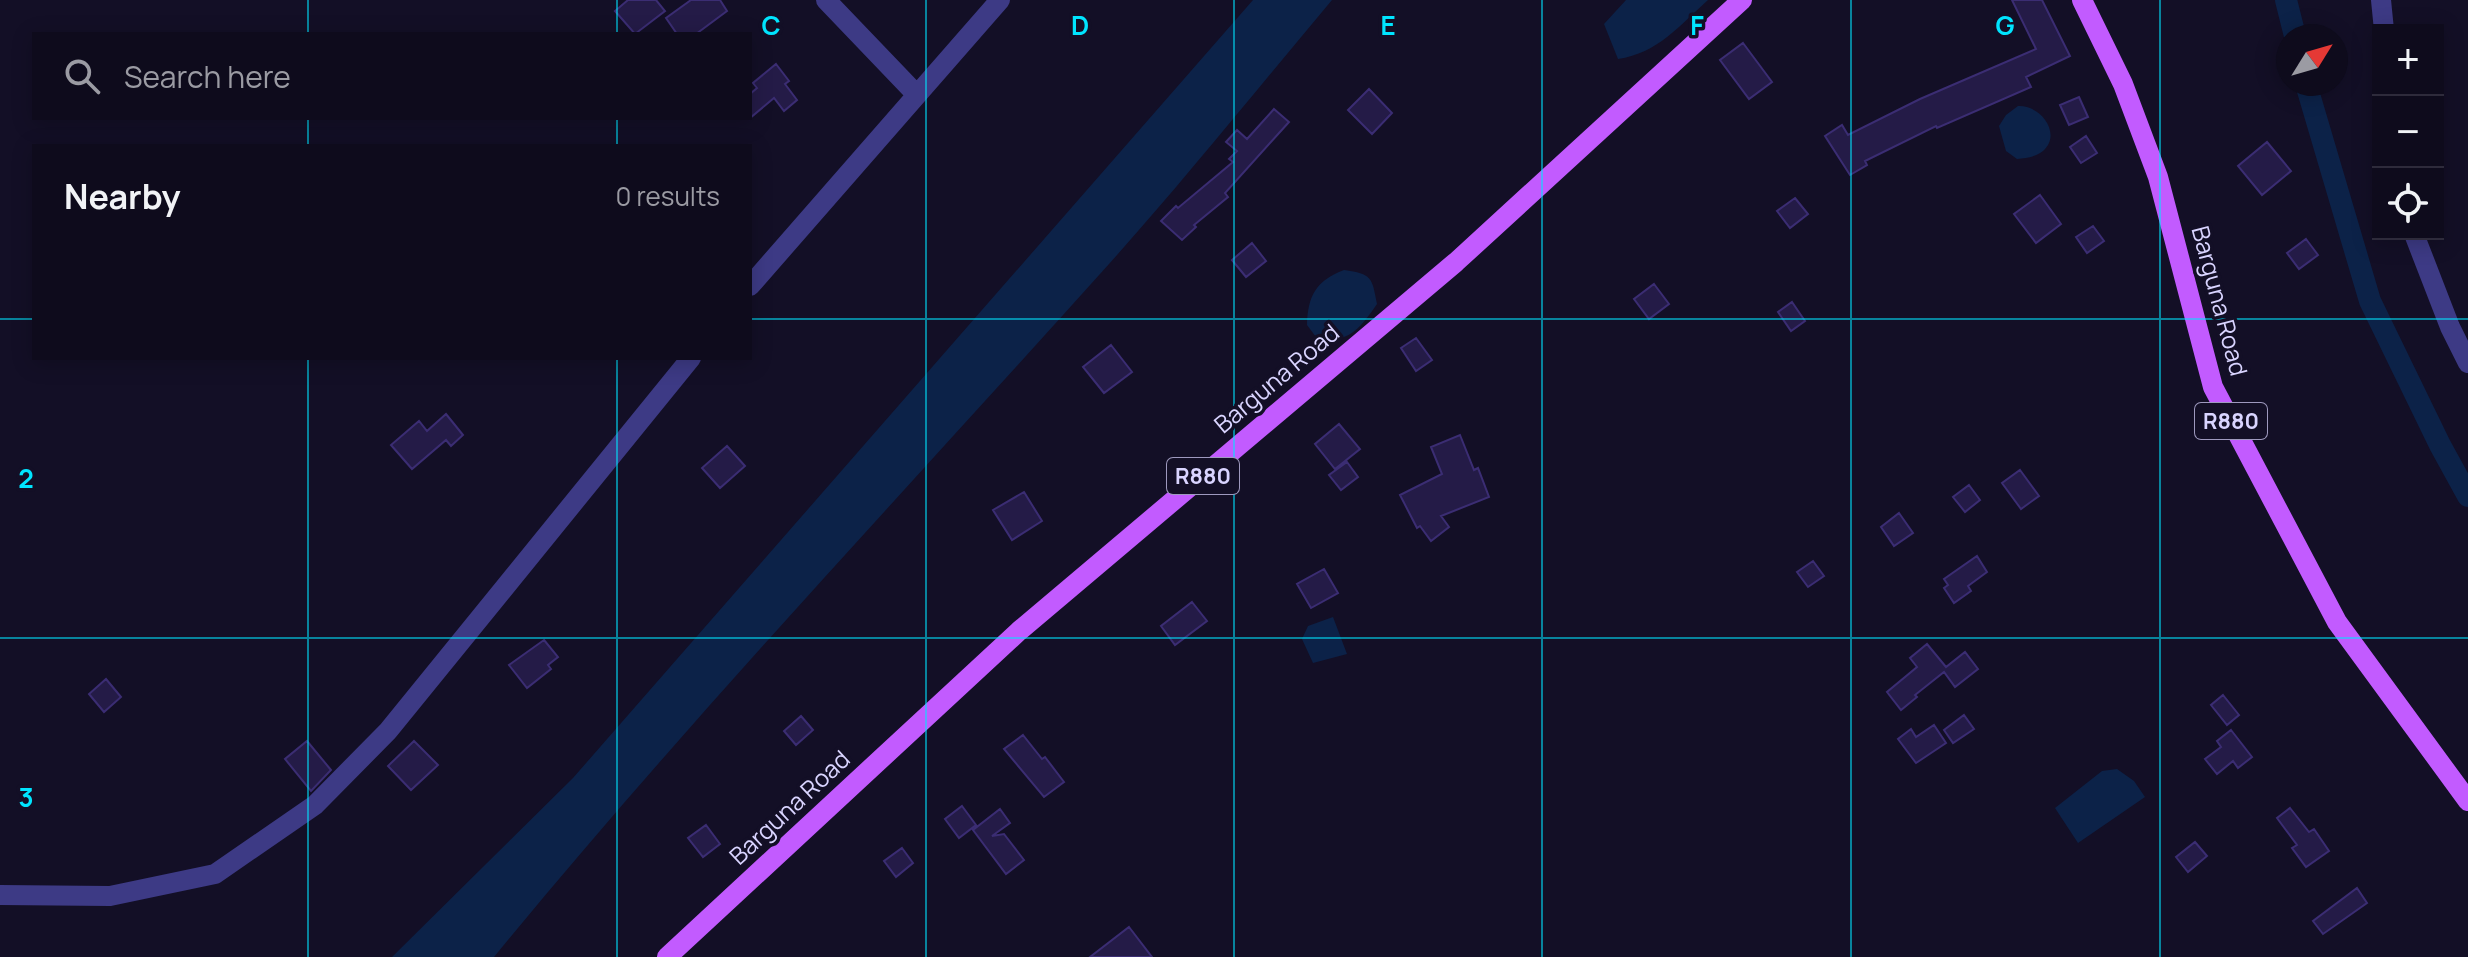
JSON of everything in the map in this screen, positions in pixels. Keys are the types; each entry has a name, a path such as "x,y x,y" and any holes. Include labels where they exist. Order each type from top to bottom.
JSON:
{"main road":[{"name":"Barguna Road","path":"667,957 1019,631 1456,262 1742,0"},
{"name":"Barguna Road","path":"2082,0 2123,84 2158,177 2213,387 2337,622 2468,801"}],"street":[{"path":"826,0 916,94"},
{"path":"752,284 1000,0"},
{"path":"2381,0 2383,24"},
{"path":"2416,240 2450,327 2468,363"},
{"path":"0,895 110,896 215,874 315,805 388,731 689,360"}],"water":[{"path":"1253,0 1332,0 1138,232 720,693 494,957 392,957 573,778"},
{"path":"1626,0 1708,0 1656,45 1618,59 1604,24"},
{"path":"2018,106 2035,110 2047,122 2050,137 2040,153 2017,159 2006,151 1999,126 2006,115"},
{"path":"1344,270 1369,278 1377,304 1355,331 1341,338 1323,341 1307,325 1309,305 1320,284"},
{"path":"1333,617 1347,654 1313,663 1302,639 1308,626"},
{"path":"2117,769 2134,781 2145,797 2078,843 2055,808 2102,771"}],"building":[{"path":"628,0 656,0 665,11 633,32 615,11"},
{"path":"691,0 720,0 727,11 699,32 676,32 666,18"},
{"path":"2012,0 2042,0 2070,56 2026,77 2031,87 1936,126 1865,161 1867,165 1850,175 1825,136 1842,125 1848,135 1920,99 2036,49"},
{"path":"1743,43 1772,82 1749,99 1720,60"},
{"path":"776,64 789,81 785,84 797,100 784,111 774,98 752,116 752,92 757,88 753,83"},
{"path":"1369,89 1392,113 1372,134 1348,110"},
{"path":"2079,97 2088,117 2069,125 2060,105"},
{"path":"1274,109 1289,122 1225,193 1228,197 1194,225 1196,227 1182,240 1161,221 1233,162 1229,159 1237,151 1226,142 1237,130 1247,139"},
{"path":"2086,136 2097,153 2081,163 2070,147"},
{"path":"2267,142 2291,171 2262,195 2238,166"},
{"path":"2040,195 2061,224 2036,243 2014,214"},
{"path":"1795,198 1808,214 1790,228 1777,211"},
{"path":"2093,226 2104,241 2087,253 2076,237"},
{"path":"2306,239 2318,255 2299,269 2287,253"},
{"path":"1252,243 1266,261 1246,277 1232,260"},
{"path":"1654,284 1669,304 1649,319 1634,299"},
{"path":"1792,302 1805,321 1791,331 1778,312"},
{"path":"1416,338 1432,360 1416,371 1401,348"},
{"path":"1111,345 1132,372 1104,393 1083,367"},
{"path":"446,414 463,435 451,446 446,440 412,469 391,445 419,421 427,431"},
{"path":"1339,424 1360,449 1335,469 1315,444"},
{"path":"1460,435 1489,497 1441,516 1449,527 1431,541 1420,526 1417,528 1400,495 1442,474 1431,447"},
{"path":"727,446 745,466 720,488 702,468"},
{"path":"1347,462 1358,477 1341,490 1329,475"},
{"path":"2020,470 2039,496 2021,509 2002,483"},
{"path":"1969,485 1980,500 1965,512 1953,497"},
{"path":"1024,492 1042,521 1012,540 993,510"},
{"path":"1899,513 1913,533 1894,546 1881,527"},
{"path":"1977,556 1987,572 1968,586 1971,591 1954,603 1944,588 1948,585 1944,579"},
{"path":"1813,561 1824,576 1808,587 1797,572"},
{"path":"1324,569 1338,593 1311,608 1297,584"},
{"path":"1192,602 1207,621 1175,645 1161,626"},
{"path":"544,640 558,657 548,665 551,669 527,688 509,665"},
{"path":"1927,644 1946,667 1965,652 1978,669 1955,687 1944,672 1901,710 1887,692 1917,667 1910,658"},
{"path":"106,679 121,697 104,712 89,694"},
{"path":"2223,695 2239,715 2227,725 2211,705"},
{"path":"1964,715 1974,729 1953,743 1944,730"},
{"path":"801,716 813,730 796,745 784,731"},
{"path":"1934,725 1946,743 1916,763 1898,739 1911,729 1916,737"},
{"path":"2231,730 2252,757 2238,768 2233,761 2217,774 2205,759 2221,747 2217,741"},
{"path":"1023,735 1064,782 1044,797 1004,749"},
{"path":"307,741 331,770 311,791 285,759"},
{"path":"414,741 438,765 411,790 388,766"},
{"path":"962,806 976,825 959,838 945,819"},
{"path":"2290,808 2309,832 2314,829 2329,851 2306,867 2292,848 2297,845 2277,818"},
{"path":"1000,809 1010,823 992,836 1004,834 1024,860 1006,874 973,830"},
{"path":"706,825 720,844 703,857 688,838"},
{"path":"2195,842 2207,856 2188,872 2176,857"},
{"path":"902,848 913,863 896,877 884,861"},
{"path":"2357,888 2367,903 2323,934 2313,921"},
{"path":"1129,927 1152,957 1090,957"}],"waterway":[{"path":"2286,0 2292,24"},
{"path":"2310,96 2370,301 2468,496"}]}
